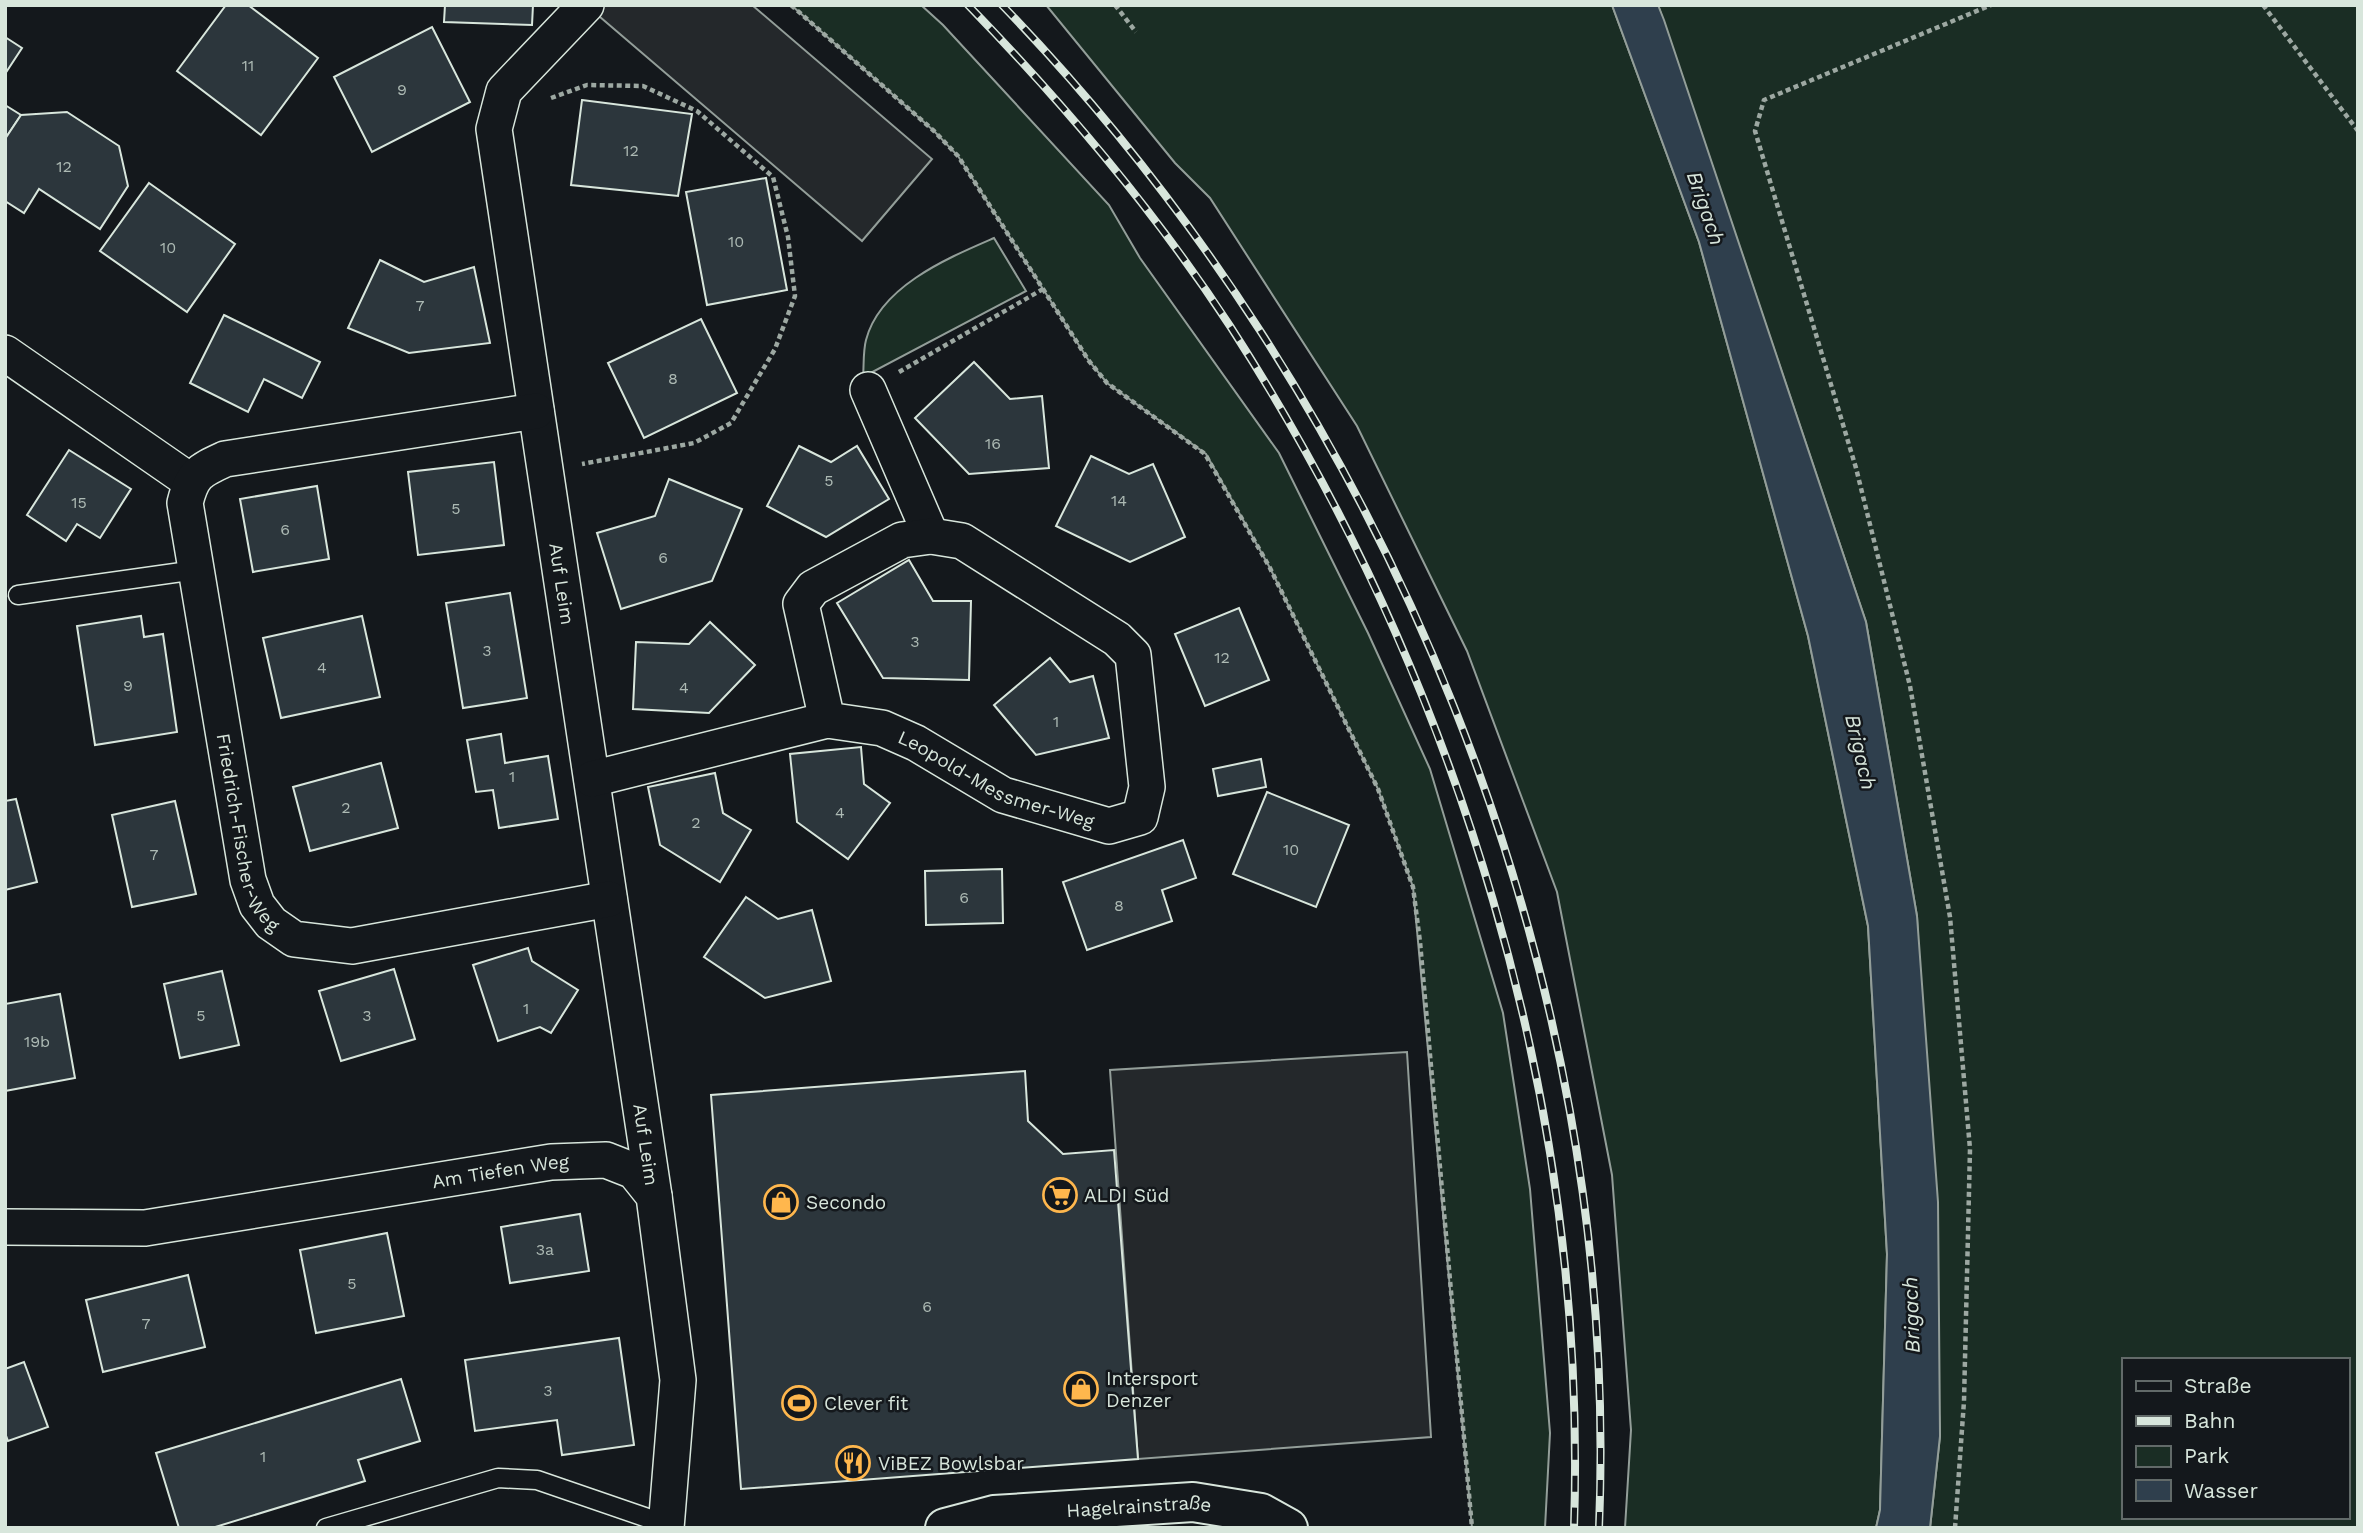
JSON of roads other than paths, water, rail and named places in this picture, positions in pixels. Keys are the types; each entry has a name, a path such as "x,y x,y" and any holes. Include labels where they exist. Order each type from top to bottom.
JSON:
{"main road":[{"name":"Hagelrainstraße","path":"945,1528 994,1515 1193,1502 1261,1513 1288,1528"}],"street":[{"name":"Auf Leim","path":"586,5 504,91 494,129 654,1196"},
{"path":"5,354 190,481 201,470 225,459 536,411"},
{"path":"868,390 931,536"},
{"name":"Friedrich-Fischer-Weg","path":"190,481 185,503 248,880 257,905 271,923 294,939 352,946 609,899"},
{"name":"Leopold-Messmer-Weg","path":"592,779 827,720 882,728 916,744 1003,795 1109,827 1140,817 1147,787 1133,655 1117,639 962,541 931,536 902,540 813,588 801,604 827,720"},
{"name":"Am Tiefen Weg","path":"5,1227 145,1228 551,1161 606,1160 634,1171 654,1196"},
{"path":"654,1196 678,1380 665,1526"}],"lane":[{"path":"18,595 196,570"},
{"path":"326,1528 498,1478 537,1480 665,1526"}],"water":[{"name":"Brigach","path":"1612,5 1658,5 1866,622 1917,916 1938,1202 1940,1436 1930,1528 1876,1528 1880,1510 1887,1254 1868,926 1808,636 1699,242"}],"railway":[{"path":"968,5 1039,81 1106,159 1170,241 1230,326 1311,462 1382,604 1443,750 1493,901 1532,1055 1558,1211 1573,1369 1574,1528"},
{"path":"1002,5 1139,162 1261,333 1367,515 1454,706 1522,906 1570,1110 1596,1318 1599,1528"}],"place":[{"name":"ALDI Süd","path":"1060,1195"},
{"name":"Secondo","path":"781,1202"},
{"name":"Intersport Denzer","path":"1081,1389"},
{"name":"Clever fit","path":"799,1403"},
{"name":"ViBEZ Bowlsbar","path":"853,1463"}]}
